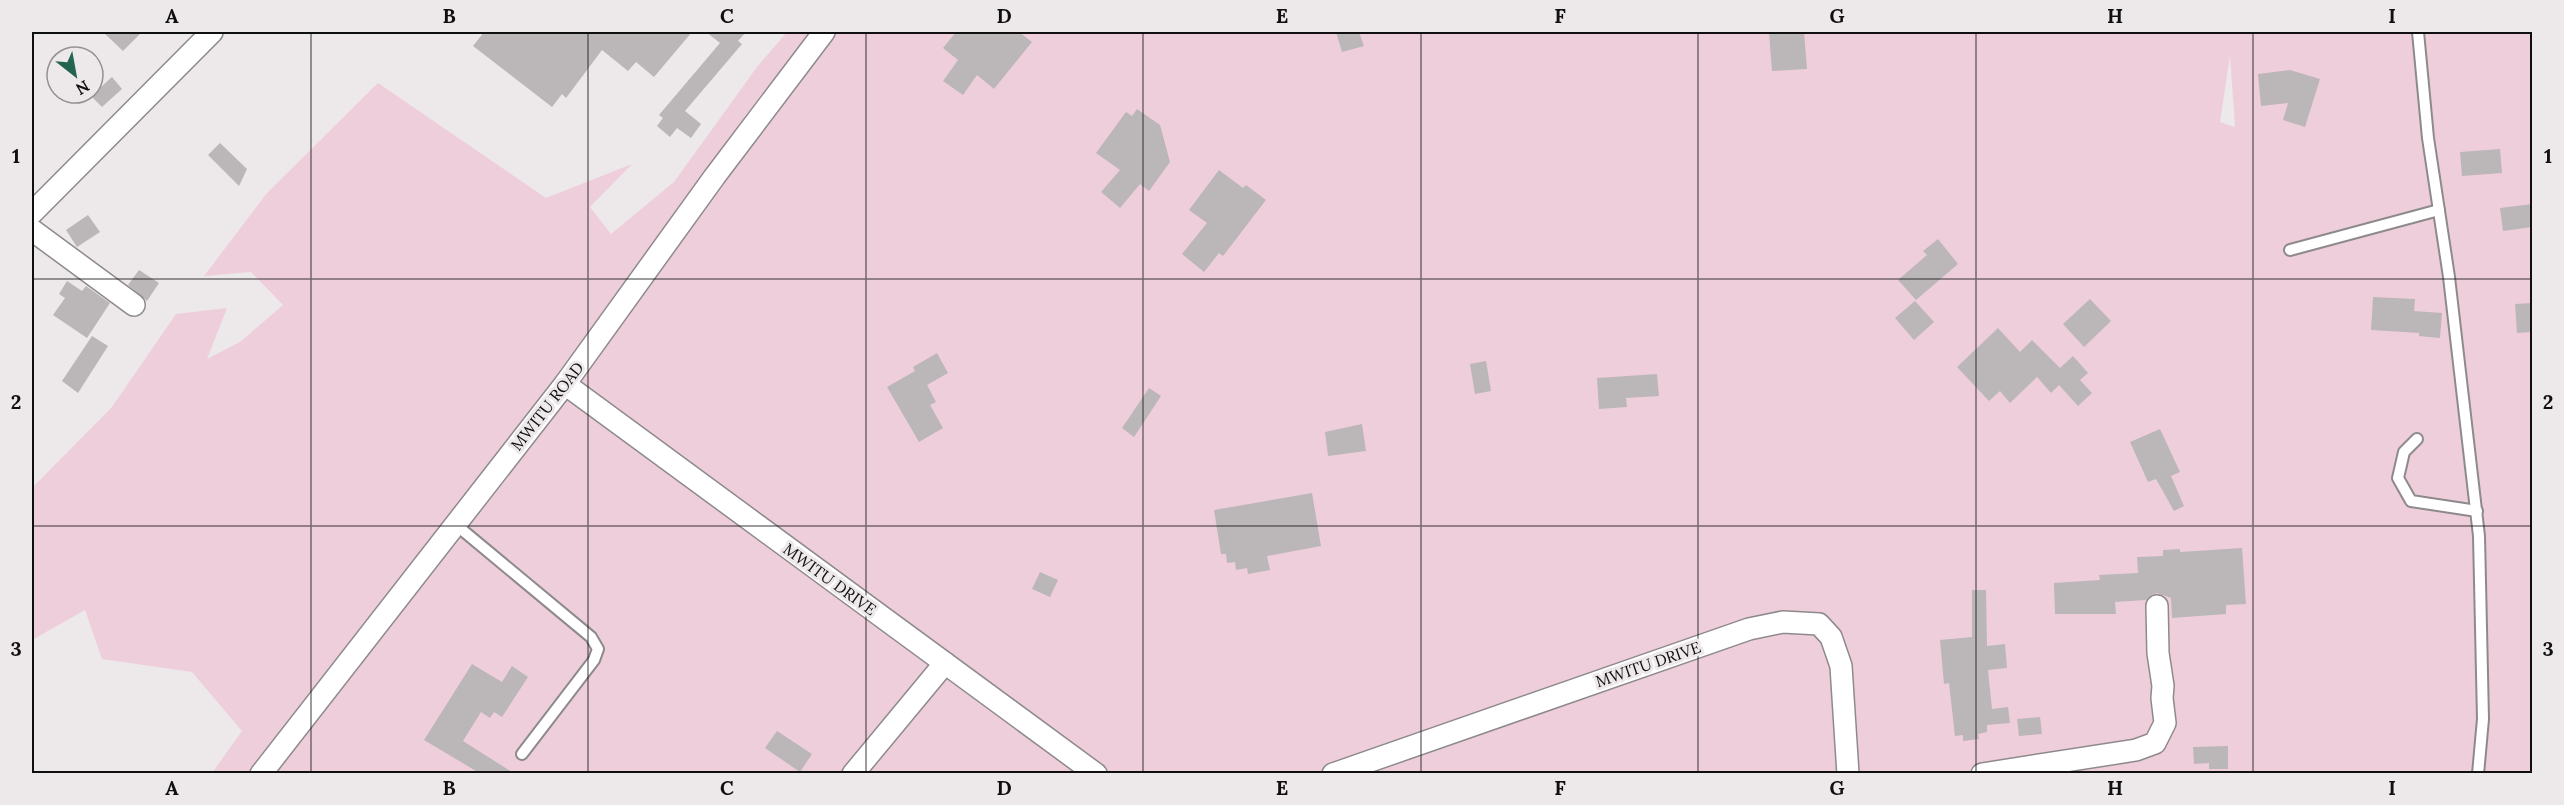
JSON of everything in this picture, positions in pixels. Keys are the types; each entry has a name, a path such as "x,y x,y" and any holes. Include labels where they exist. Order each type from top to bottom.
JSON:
{"street":[{"path":"32,213 212,32"},
{"name":"MWITU ROAD","path":"261,774 565,384 715,176 824,32"},
{"path":"32,230 134,305"},
{"name":"MWITU DRIVE","path":"565,384 1096,774"},
{"path":"1982,774 2136,750 2155,743 2165,723 2158,653 2157,606"},
{"name":"MWITU DRIVE","path":"1333,774 1749,629 1784,622 1819,624 1831,637 1840,666 1848,774"},
{"path":"853,774 945,663"}],"lane":[{"path":"2418,32 2428,138 2449,277 2480,536 2483,719 2478,774"},
{"path":"2290,250 2439,210"},
{"path":"2416,439 2404,452 2398,478 2411,501 2477,511"},
{"path":"455,524 591,638 598,650 594,660 522,754"}],"shaded area":[{"path":"787,32 2532,32 2532,773 212,773 242,731 192,672 102,659 85,610 32,640 32,488 112,407 176,314 227,308 207,359 240,342 283,305 251,272 204,276 267,193 378,83 546,198 632,164 590,207 611,234 674,182 757,67","holes":["2230,56 2235,126 2220,122"]}],"building":[{"path":"103,32 142,32 123,51"},
{"path":"484,32 692,32 654,77 636,62 628,71 602,50 566,98 562,94 552,107 473,46"},
{"path":"706,32 746,32 738,41 742,44 685,111 701,124 691,138 677,128 670,137 657,126 663,118 659,115 720,43"},
{"path":"956,32 1019,32 1032,42 994,89 977,75 963,95 943,81 958,60 943,48"},
{"path":"1336,32 1359,32 1364,46 1342,52"},
{"path":"1804,32 1807,69 1772,71 1769,33"},
{"path":"2290,70 2320,79 2305,127 2283,120 2288,103 2261,106 2258,74"},
{"path":"112,77 122,89 105,104 105,83"},
{"path":"1137,109 1160,125 1170,162 1149,191 1140,184 1120,208 1101,192 1120,170 1096,153 1126,112 1132,116"},
{"path":"220,143 247,169 239,186 208,155"},
{"path":"2500,149 2502,173 2462,176 2460,152"},
{"path":"1219,170 1243,188 1246,185 1266,200 1223,256 1219,253 1204,272 1182,254 1207,223 1189,210"},
{"path":"2532,204 2532,227 2503,231 2500,208"},
{"path":"88,215 100,232 77,247 66,230"},
{"path":"1938,239 1958,264 1916,300 1898,280 1927,255 1923,251"},
{"path":"139,270 159,283 147,301 128,285"},
{"path":"67,281 82,291 86,286 110,303 87,338 53,315 65,298 59,294"},
{"path":"2373,297 2415,299 2414,311 2442,313 2440,338 2419,336 2419,333 2371,330"},
{"path":"2090,299 2111,321 2084,347 2063,324"},
{"path":"1915,301 1934,322 1914,340 1895,318"},
{"path":"2532,303 2532,332 2517,333 2515,304"},
{"path":"1998,328 2020,352 2032,340 2060,368 2073,356 2088,373 2080,380 2092,393 2078,406 2059,385 2051,393 2037,377 2010,403 2000,391 1989,401 1957,367"},
{"path":"92,336 108,346 78,393 62,381"},
{"path":"937,353 948,373 927,385 936,402 930,405 943,428 919,442 887,387 915,371 913,367"},
{"path":"1486,361 1491,391 1475,394 1470,364"},
{"path":"1657,374 1659,396 1626,398 1627,407 1599,409 1597,378"},
{"path":"1149,388 1161,396 1134,437 1122,428"},
{"path":"1362,424 1366,451 1328,456 1325,432"},
{"path":"2160,429 2180,472 2171,476 2184,506 2174,511 2156,479 2148,482 2130,442"},
{"path":"1312,493 1321,546 1267,556 1270,570 1248,574 1247,568 1236,570 1235,562 1227,563 1226,554 1221,554 1214,510"},
{"path":"2242,548 2246,604 2226,605 2226,614 2172,618 2171,598 2157,593 2146,600 2115,602 2116,614 2055,614 2054,583 2100,580 2099,575 2138,573 2137,557 2163,556 2163,550 2180,549 2180,552"},
{"path":"1040,572 1058,580 1050,597 1032,589"},
{"path":"1972,590 1986,590 1987,646 2005,644 2007,668 1988,670 1992,709 2008,707 2010,723 1987,725 1987,732 1978,734 1979,739 1963,741 1963,735 1955,736 1949,683 1944,684 1940,640 1972,637"},
{"path":"472,664 502,682 512,666 528,677 502,717 494,712 490,718 481,712 463,741 515,774 481,774 424,740"},
{"path":"2040,717 2042,734 2019,736 2017,719"},
{"path":"777,731 812,754 800,772 765,748"},
{"path":"2228,746 2228,769 2209,769 2209,763 2194,764 2193,747"}]}
